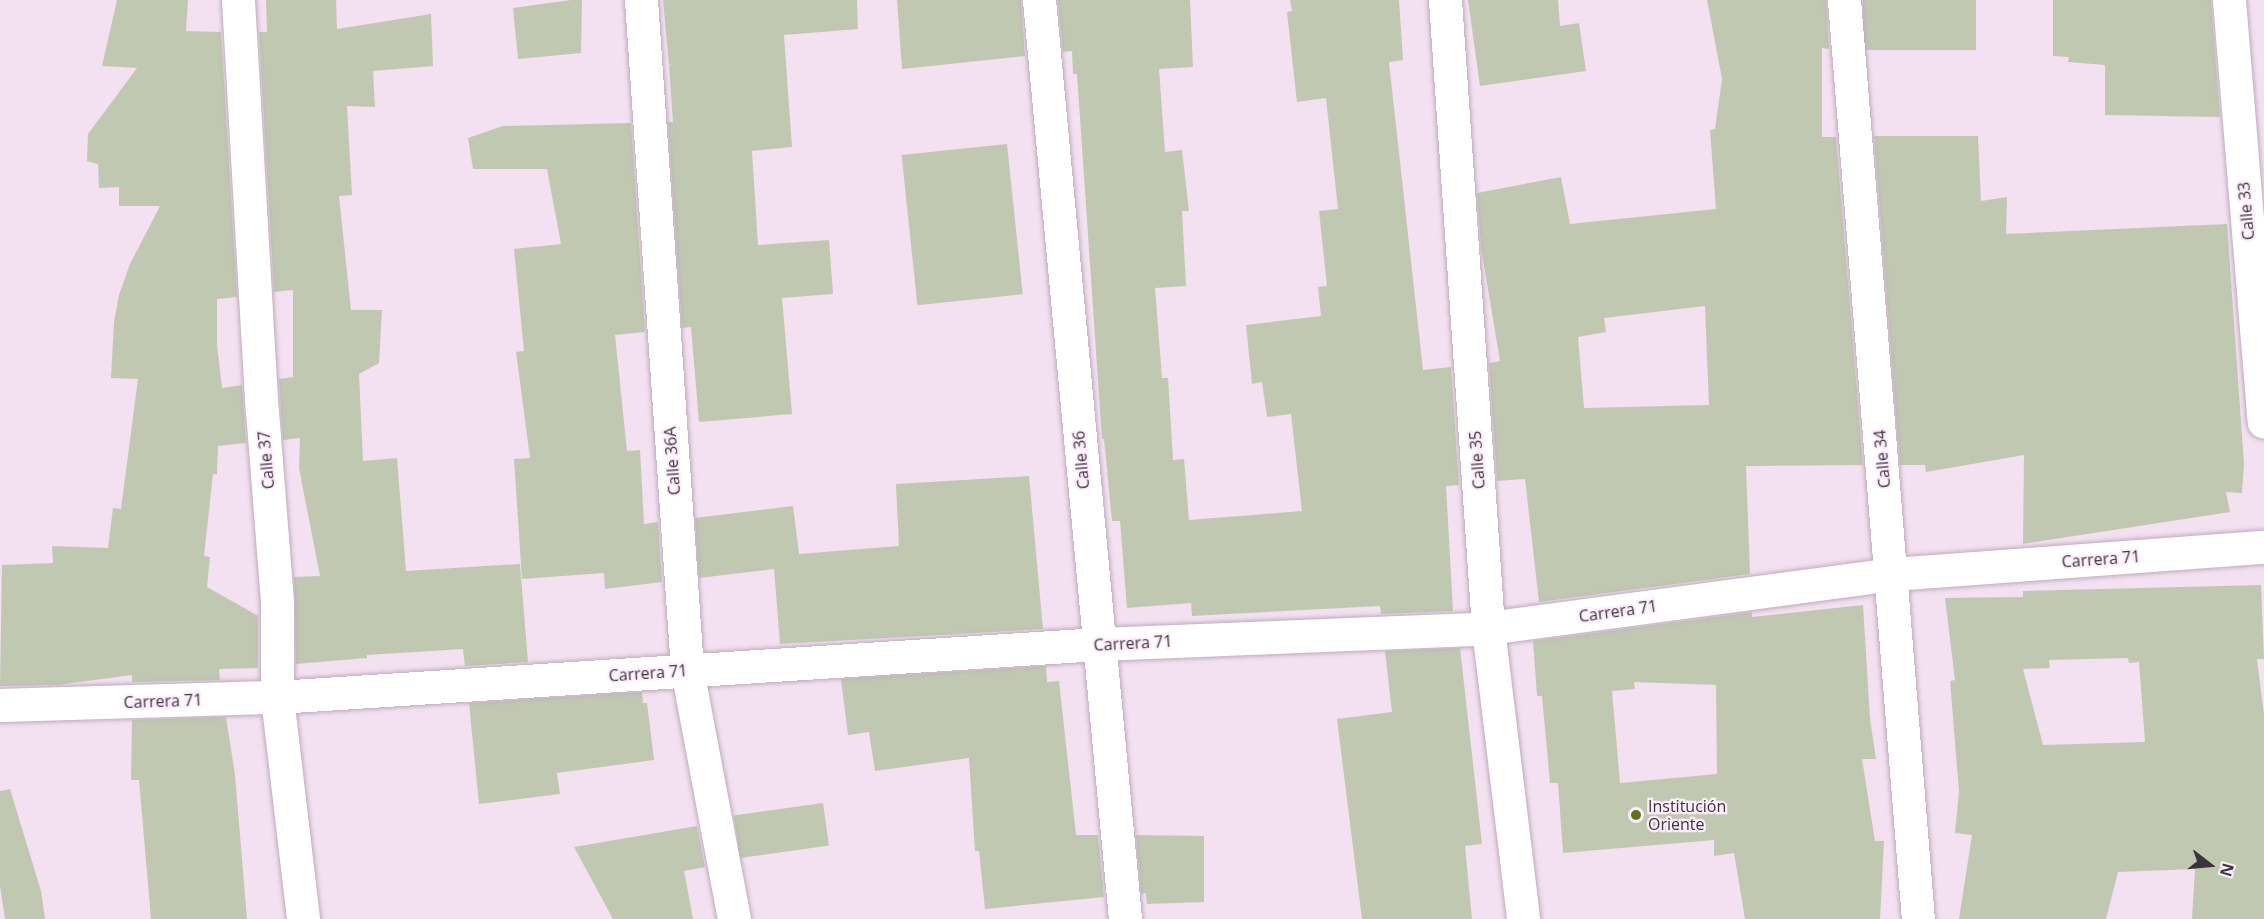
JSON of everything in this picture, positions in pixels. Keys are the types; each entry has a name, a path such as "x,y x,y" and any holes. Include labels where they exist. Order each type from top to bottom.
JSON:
{"street":[{"name":"Calle 37","path":"238,0 262,411 278,603 277,697 303,919"},
{"name":"Calle 36A","path":"641,0 687,670 734,919"},
{"name":"Calle 36","path":"1039,0 1125,919"},
{"name":"Calle 35","path":"1445,0 1488,628 1523,919"},
{"name":"Calle 34","path":"1844,0 1918,919"},
{"name":"Calle 33","path":"2229,0 2264,422"},
{"name":"Carrera 71","path":"0,705 277,697 1098,644 1488,628 1892,574 2264,547"}],"building":[{"path":"117,0 188,0 186,31 221,32 237,297 217,299 217,345 222,388 242,385 246,443 218,446 217,474 213,474 204,556 210,557 207,587 258,616 258,668 219,669 220,680 132,682 132,675 57,685 0,686 2,565 53,563 52,546 108,548 113,508 121,509 138,379 111,378 114,322 119,295 130,264 160,206 119,206 119,187 99,188 98,164 87,161 88,134 137,68 102,66"},
{"path":"266,0 336,0 337,29 431,14 433,66 373,71 375,107 347,106 352,195 339,196 351,310 382,310 379,363 359,374 363,461 397,458 406,571 520,564 528,662 465,666 463,649 367,655 367,658 296,664 294,577 320,576 299,468 300,438 283,440 279,379 293,377 293,290 274,292 259,32 267,32"},
{"path":"582,0 581,53 518,59 513,8"},
{"path":"663,0 857,0 858,29 784,35 792,147 752,151 758,245 829,240 833,294 782,298 792,414 699,422 691,327 682,328 668,122 673,122 669,66 672,64 669,65"},
{"path":"897,0 1021,0 1025,56 902,69"},
{"path":"1058,0 1190,0 1193,67 1159,69 1165,152 1182,150 1189,211 1182,211 1186,286 1155,288 1162,378 1168,378 1173,460 1184,459 1189,520 1302,511 1291,414 1267,417 1262,382 1252,384 1246,325 1321,316 1318,287 1327,286 1319,211 1338,209 1326,98 1297,102 1287,12 1292,11 1290,0 1399,0 1403,60 1389,62 1423,370 1451,367 1459,485 1446,486 1453,611 1381,614 1380,606 1192,616 1191,603 1127,608 1120,521 1112,521 1104,439 1102,439 1077,74 1073,74 1072,51 1063,52"},
{"path":"1468,0 1558,0 1560,26 1579,23 1586,71 1480,86"},
{"path":"1707,0 1826,0 1829,49 1822,48 1822,137 1836,137 1863,465 1746,466 1750,574 1539,602 1525,479 1497,481 1489,363 1500,361 1481,247 1477,193 1561,177 1570,224 1716,209 1710,130 1715,129 1722,79","holes":["1705,306 1709,405 1584,408 1578,337 1606,332 1604,318"]},
{"path":"1863,0 1976,0 1976,50 1863,50"},
{"path":"2053,0 2211,0 2220,117 2105,115 2105,65 2068,62 2069,57 2053,56"},
{"path":"631,123 645,332 615,335 627,451 640,450 644,524 658,522 662,582 605,589 604,573 522,579 514,459 530,458 516,352 524,351 514,249 561,244 547,169 473,169 468,138 503,126"},
{"path":"1874,136 1978,136 1981,201 2007,197 2006,234 2227,224 2244,464 2242,493 2226,492 2230,512 2023,544 2024,455 1926,472 1925,465 1900,465"},
{"path":"1007,144 1023,294 917,305 902,155"},
{"path":"1029,476 1043,629 780,644 774,569 699,578 695,518 793,506 799,554 899,546 896,484"},
{"path":"2261,585 2264,659 2257,659 2264,715 2264,919 2192,919 2195,869 2118,872 2106,919 1959,919 1972,835 1955,833 1959,791 1950,681 1955,680 1945,598 2023,597 2023,591","holes":["2128,658 2129,663 2139,662 2145,742 2043,745 2023,669 2050,668 2049,660"]},
{"path":"1863,605 1870,719 1876,759 1862,759 1875,841 1884,841 1880,919 1745,919 1734,853 1714,856 1714,840 1563,853 1558,783 1550,783 1542,696 1537,696 1533,641 1752,612 1752,617","holes":["1634,682 1716,685 1717,774 1620,783 1612,691 1635,689"]},
{"path":"1460,648 1482,844 1465,846 1472,919 1362,919 1337,719 1392,712 1385,651"},
{"path":"1046,666 1047,682 1059,681 1076,835 1098,835 1104,897 985,909 979,851 975,851 969,758 875,771 869,732 848,735 841,679"},
{"path":"642,692 643,703 647,703 654,760 557,773 560,794 479,804 469,703"},
{"path":"226,717 235,775 247,919 151,919 139,780 131,780 132,720"},
{"path":"10,789 41,891 45,919 5,919 0,886 0,791"},
{"path":"823,803 829,846 740,858 734,816"},
{"path":"697,826 705,867 684,871 693,919 613,919 574,847"},
{"path":"1136,835 1204,836 1204,902 1147,904 1146,893 1141,894"}],"place":[{"name":"Institución Oriente","path":"1636,815"}]}
